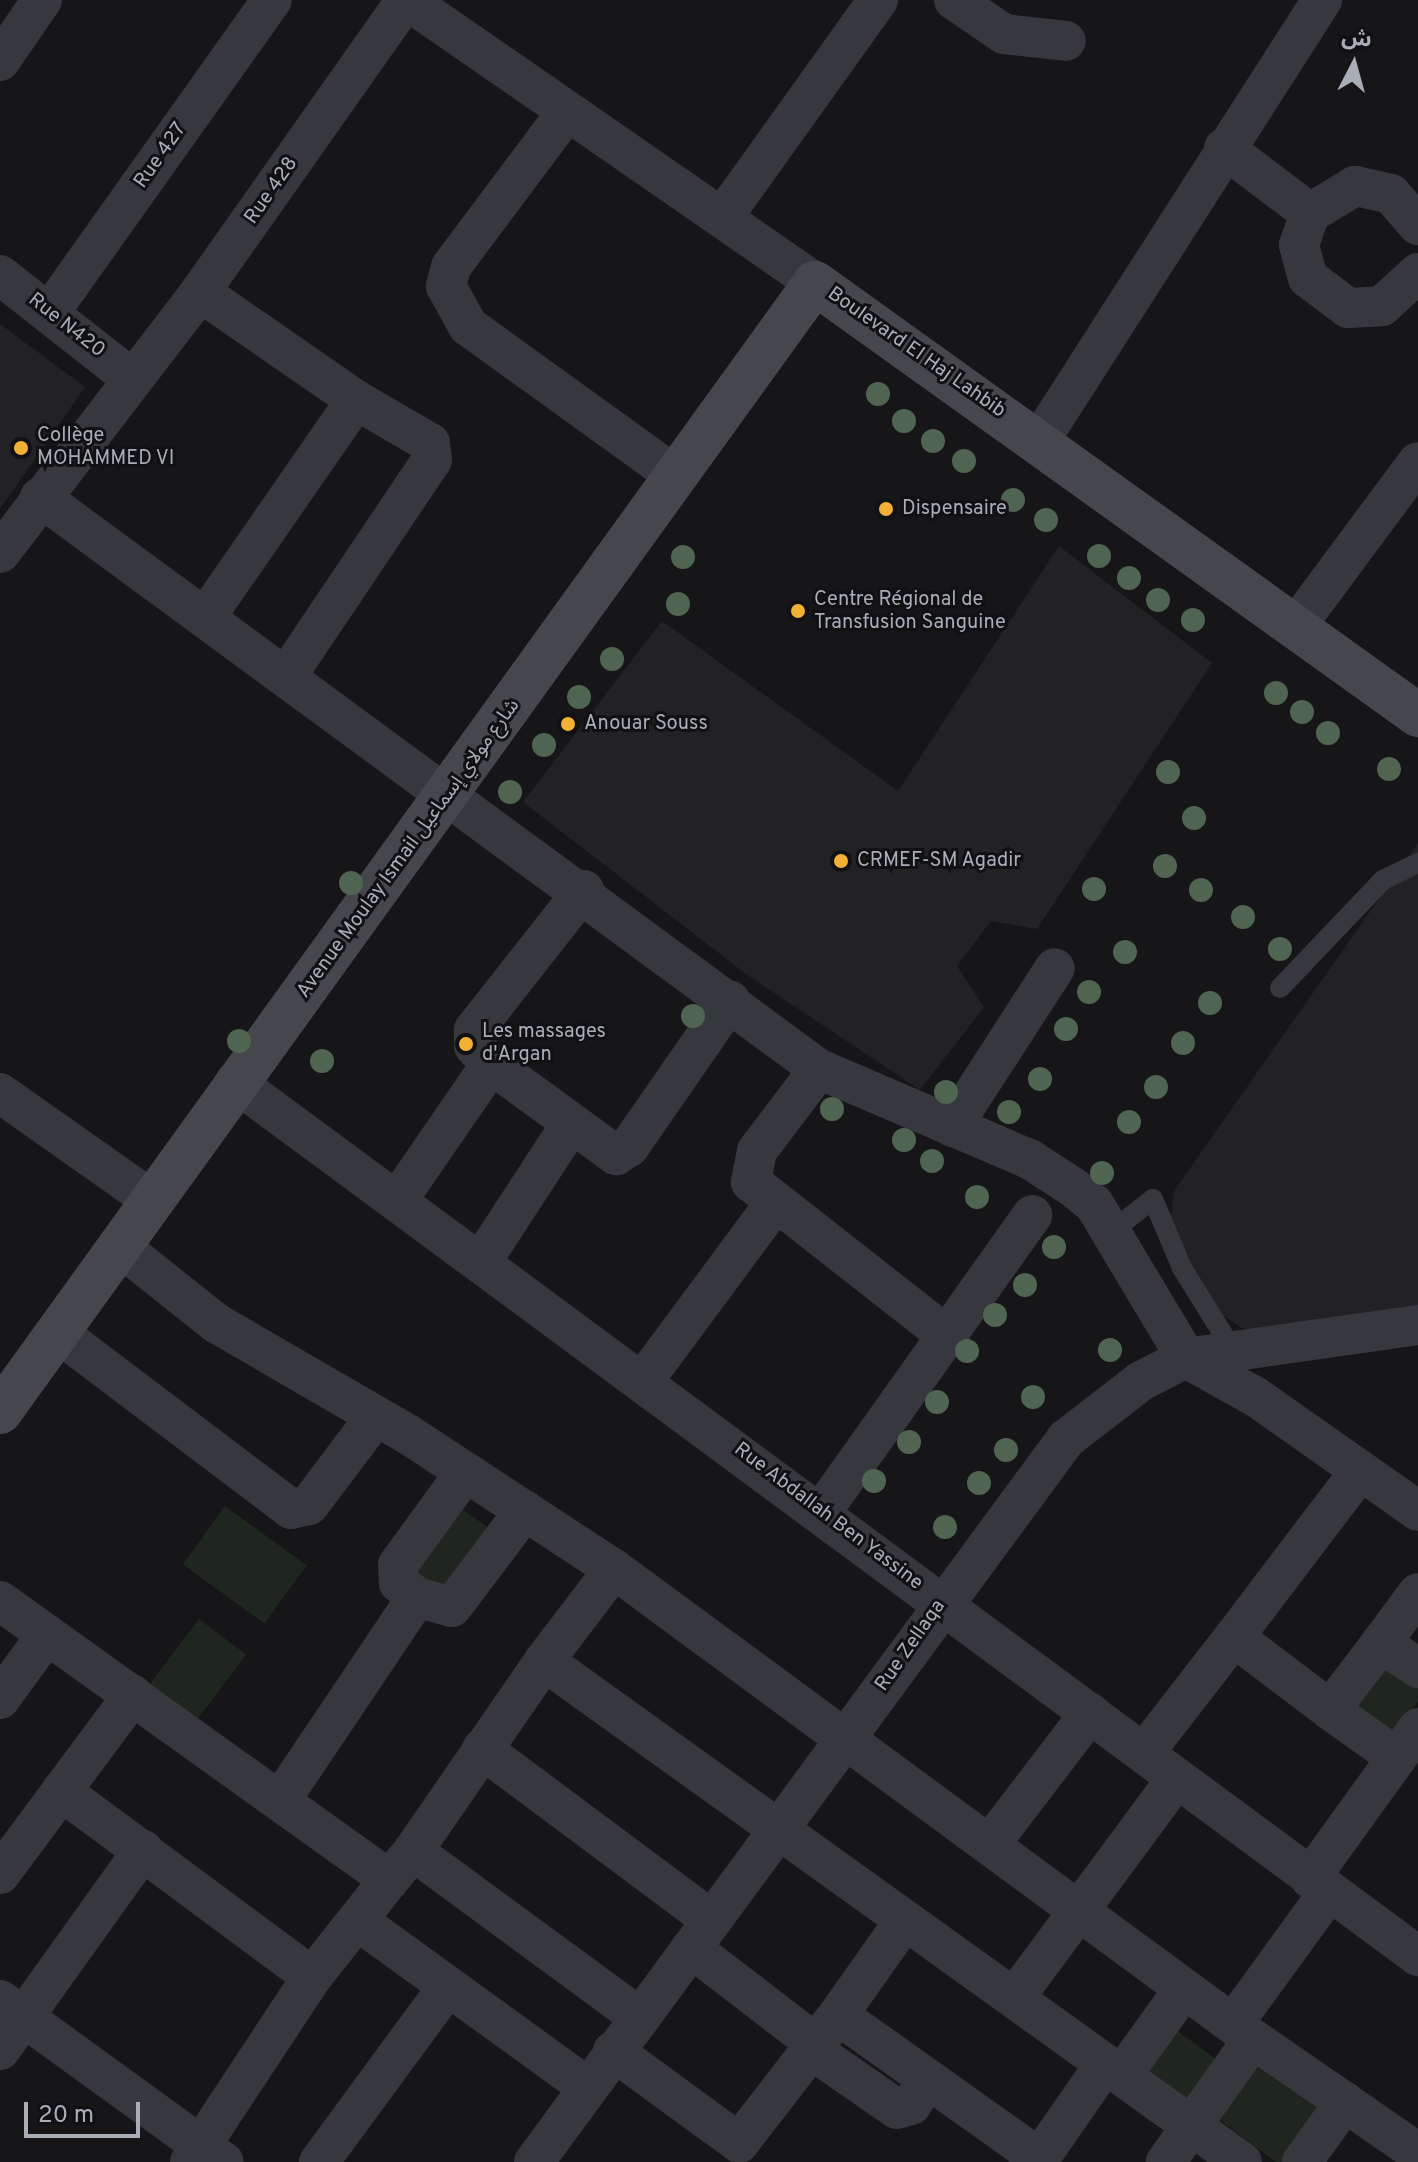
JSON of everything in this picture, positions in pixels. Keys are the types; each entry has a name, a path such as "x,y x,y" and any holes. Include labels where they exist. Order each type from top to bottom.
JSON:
{"street":[{"path":"0,61 42,0"},
{"name":"Rue 427","path":"50,312 272,0"},
{"name":"Boulevard El Haj Lahbib","path":"407,0 1040,440 1418,715"},
{"name":"Rue 428","path":"0,553 131,378 200,292 407,0"},
{"path":"722,218 878,0"},
{"path":"954,0 1022,40 1066,41"},
{"path":"1040,440 1224,148 1322,0"},
{"path":"566,113 451,267 446,286 468,326 676,476"},
{"path":"1224,148 1310,213"},
{"path":"1415,284 1374,308 1332,302 1301,263 1310,213 1338,191 1374,187 1405,204 1418,225"},
{"name":"Rue N420","path":"0,275 131,378"},
{"name":"Avenue Moulay Ismail شارع مولاي إسماعيل","path":"0,1412 149,1198 450,793 815,283"},
{"path":"200,292 434,451 426,475 288,674"},
{"path":"207,615 356,400"},
{"path":"1296,626 1413,481"},
{"path":"40,497 584,890 819,1069 1031,1160 1074,1188 1094,1204 1108,1234 1186,1358 1256,1397 1418,1511"},
{"path":"584,890 474,1030 474,1046 491,1064 611,1153 629,1147 730,1001"},
{"path":"952,1127 1055,968"},
{"path":"397,1201 491,1064"},
{"path":"819,1069 752,1159 751,1182 774,1204 950,1338"},
{"name":"Rue Abdallah Ben Yassine","path":"235,1082 822,1511 1418,1956"},
{"path":"6,1109 149,1198"},
{"path":"481,1262 571,1124"},
{"path":"644,1380 774,1204"},
{"path":"822,1511 950,1338 1032,1215"},
{"path":"118,1245 216,1323 376,1416 614,1569 843,1741 990,1844 1243,2032 1418,2153"},
{"name":"Rue Zellaqa","path":"534,2162 586,2086 640,2018 843,1741 941,1601 1066,1439 1141,1381 1186,1358 1231,1347 1418,1325"},
{"path":"57,1332 291,1509 309,1505 376,1416"},
{"path":"1144,1753 1360,1471"},
{"path":"464,1474 398,1565 399,1583 417,1597 452,1607 525,1510"},
{"path":"12,2008 205,2156 312,1977 401,1866 544,1661 614,1569"},
{"path":"1330,1710 1418,1593"},
{"path":"282,1798 417,1597"},
{"path":"0,1601 282,1798 401,1866 640,2018"},
{"path":"0,1699 47,1634"},
{"path":"1166,2162 1192,2125 1319,1885 1407,1743 1330,1710 1234,1637"},
{"path":"1381,1643 1418,1668"},
{"path":"544,1661 1242,2162"},
{"path":"0,1874 133,1695"},
{"path":"990,1844 1090,1713"},
{"path":"482,1749 822,2036 897,2109 911,2105 927,2081 1038,2160 1184,1989"},
{"path":"1015,1997 1177,1778"},
{"path":"61,1791 312,1977"},
{"path":"0,2050 12,2008 143,1850"},
{"path":"613,2051 751,2152 822,2036 905,1920"},
{"path":"358,1921 446,1989 586,2086"},
{"path":"319,2162 446,1989"},
{"path":"1302,2162 1345,2102"}],"lane":[{"path":"1280,988 1383,880 1418,863"},
{"path":"1108,1234 1153,1199 1182,1268 1231,1347"}],"shaded area":[{"name":"Collège MOHAMMED VI","path":"0,324 85,387 0,509"},
{"name":"CRMEF-SM Agadir","path":"1059,546 1212,663 1037,929 991,921 957,966 984,1007 920,1090 746,974 523,802 662,621 898,791"},
{"path":"1418,843 1418,1305 1245,1330 1204,1303 1169,1237 1174,1191"},
{"path":"456,1505 490,1529 443,1596 409,1572"},
{"path":"225,1506 307,1565 264,1624 183,1564"},
{"path":"199,1619 246,1655 190,1730 142,1694"},
{"path":"1383,1655 1418,1680 1418,1702 1391,1739 1346,1705"},
{"path":"1172,2027 1217,2060 1180,2111 1135,2078"},
{"path":"1259,2058 1324,2107 1282,2162 1276,2162 1215,2116"}],"place":[{"name":"Collège MOHAMMED VI","path":"21,448"},
{"name":"Dispensaire","path":"886,509"},
{"name":"Centre Régional de Transfusion Sanguine","path":"798,611"},
{"name":"Anouar Souss","path":"568,724"},
{"name":"CRMEF-SM Agadir","path":"841,861"},
{"name":"Les massages d'Argan","path":"466,1044"}]}
